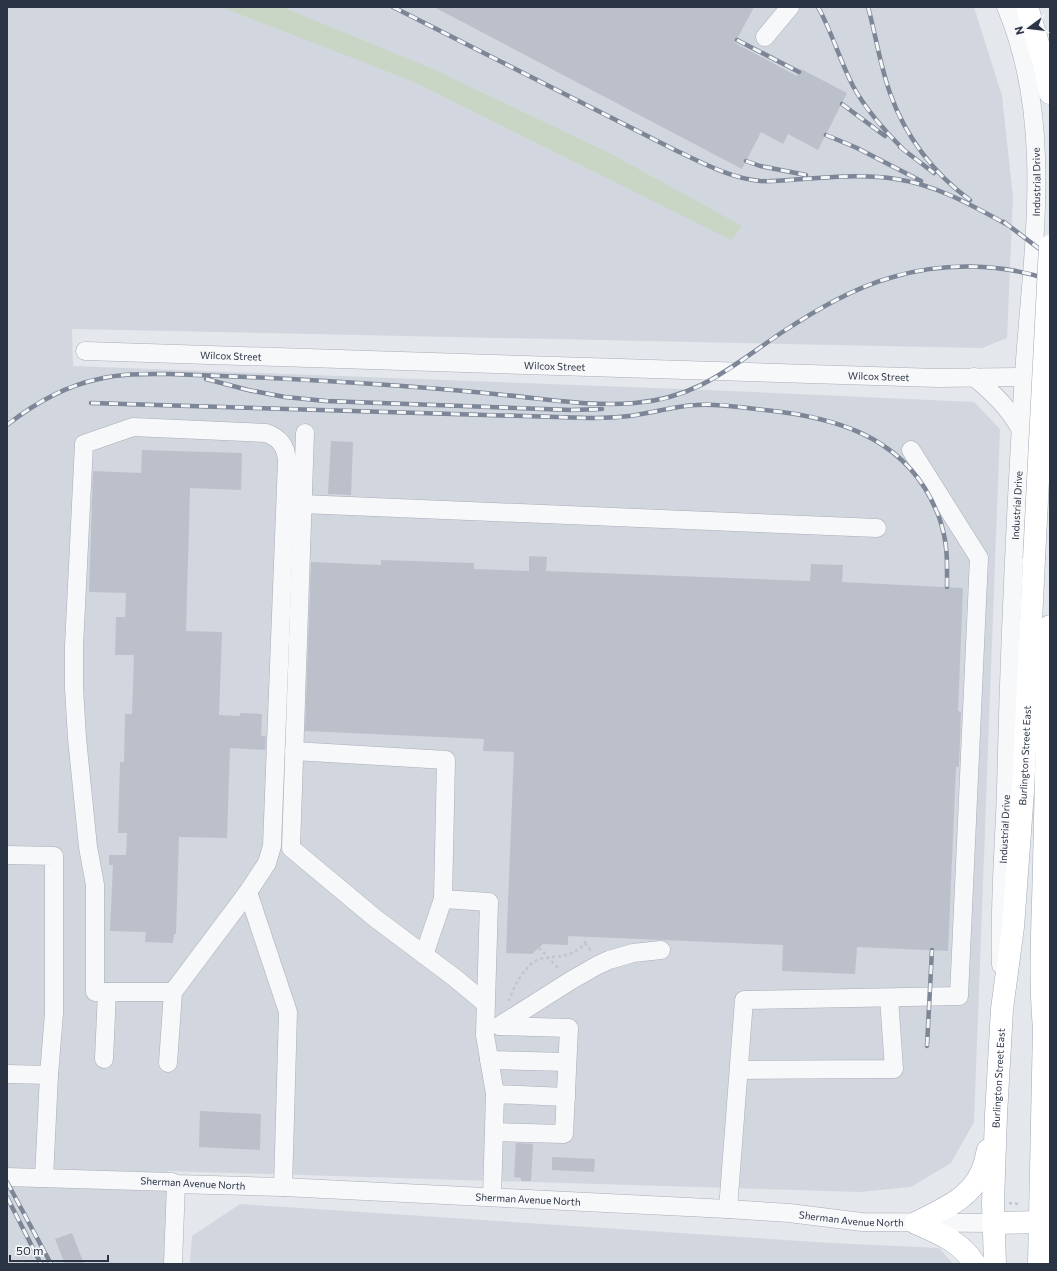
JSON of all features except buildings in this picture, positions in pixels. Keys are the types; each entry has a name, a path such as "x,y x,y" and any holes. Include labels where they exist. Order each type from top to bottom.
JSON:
{"main road":[{"path":"1029,12 1044,63 1050,92"},
{"name":"Burlington Street East","path":"995,1264 994,1223 996,1116 1002,1009 1013,927 1022,791 1050,246"},
{"path":"1039,1264 1045,1222 1044,1028 1041,1003 1047,695 1050,626"},
{"path":"916,1223 955,1203 968,1192 981,1174 996,1116"},
{"name":"Sherman Avenue North","path":"994,1223 1045,1222"},
{"path":"916,1223 946,1236 963,1248 975,1264"}],"street":[{"path":"765,37 790,7"},
{"name":"Industrial Drive","path":"1002,1009 999,925 1005,814 1010,653 1024,377 1036,216 1035,140 1029,86 1024,59 1006,7"},
{"name":"Wilcox Street","path":"85,351 937,378 1024,377"},
{"path":"1024,377 1050,364"},
{"path":"974,377 998,397 1015,419 1021,430"},
{"path":"1024,377 1050,391"},
{"path":"168,1063 173,992 248,892 267,864 272,846 287,461 286,452 280,440 266,433 143,427 124,430 84,444 74,646 74,688 77,738 88,847 95,885 95,992 173,992"},
{"path":"305,433 291,848 375,918 485,1002"},
{"path":"728,1209 744,1000 959,996 979,558 911,450"},
{"path":"302,504 877,528"},
{"path":"294,751 446,760 443,899 424,955"},
{"path":"7,855 54,856 54,1013 49,1075 44,1178"},
{"path":"248,892 288,1012 283,1187"},
{"path":"443,899 488,902 485,1035 495,1094 492,1197"},
{"path":"1044,1028 1050,945"},
{"path":"485,1035 570,981 609,960 633,953 661,950"},
{"path":"104,1059 107,992"},
{"path":"739,1070 894,1069 889,998"},
{"path":"494,1132 564,1134 569,1028 500,1026"},
{"path":"489,1060 567,1062"},
{"path":"7,1074 49,1075"},
{"path":"495,1094 566,1097"},
{"name":"Sherman Avenue North","path":"7,1177 172,1182 176,1184 283,1187 728,1209 789,1213 862,1222 994,1223"},
{"path":"173,1264 176,1184"}],"path":[{"path":"500,1026 513,989 535,962 540,959 567,955 576,951 585,943 586,937"},
{"path":"539,948 570,981"}],"shaded area":[{"path":"7,7 974,7 1002,96 1013,197 1007,338 982,348 72,329 73,366 707,390 974,402 1000,429 974,1122 951,1163 911,1187 859,1192 168,1171 164,1264 7,1264"},
{"path":"240,1204 831,1243 939,1248 953,1264 190,1264 192,1236"}],"green space":[{"path":"221,7 282,7 433,69 611,154 742,226 731,240 412,81"}],"railway":[{"path":"393,7 675,150 706,165 738,177 760,181 850,176 884,177 896,179 940,191 1008,225"},
{"path":"818,7 828,26 848,76 858,95 889,135 903,149"},
{"path":"868,7 881,61 896,109 912,139 922,153 944,178 970,200"},
{"path":"737,40 799,72"},
{"path":"842,104 885,136"},
{"path":"826,135 857,148 921,181"},
{"path":"900,147 934,173"},
{"path":"746,161 760,166 806,175"},
{"path":"1004,222 1050,257"},
{"path":"7,425 51,396 74,386 108,377 135,374 247,377 376,384 602,404 635,403 657,400 678,395 696,387 730,368 781,333 835,300 864,287 893,277 932,269 972,266 1012,270 1050,280"},
{"path":"206,379 252,391"},
{"path":"248,390 285,397 326,401 571,410 602,409"},
{"path":"91,403 588,418 624,417 681,407 713,405 790,413 815,418 839,424 861,433 882,445 901,459 917,477 931,499 941,523 946,550 947,587"},
{"path":"927,1046 932,950"},
{"path":"7,1182 51,1264"},
{"path":"7,1197 41,1264"}]}
